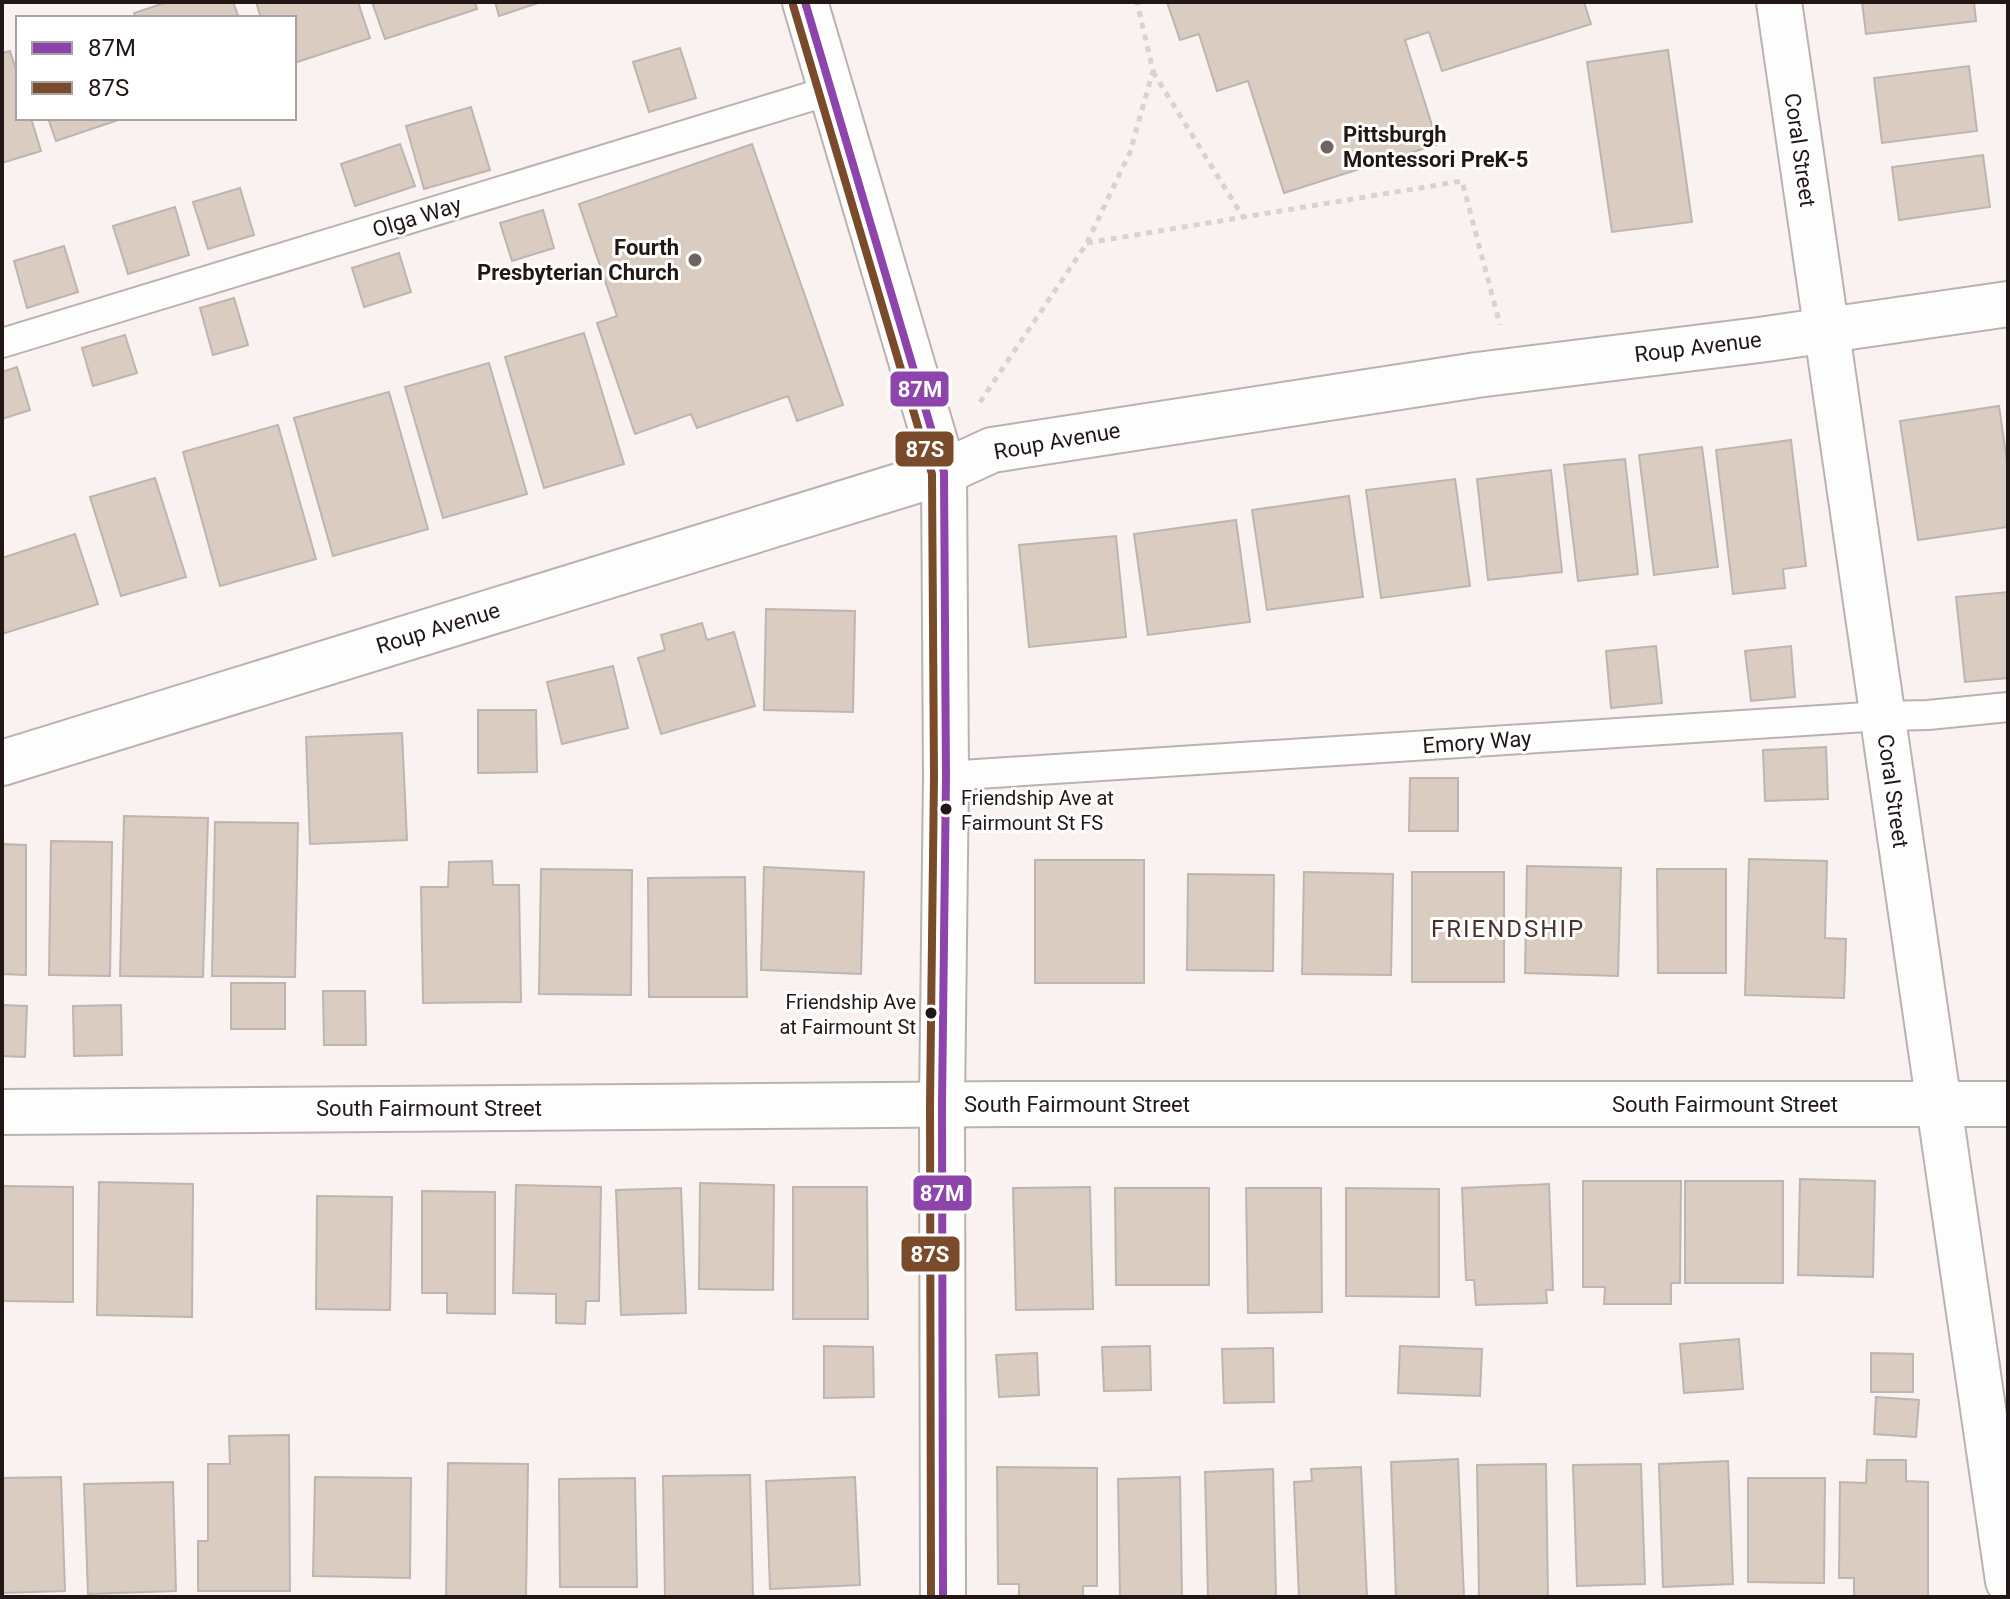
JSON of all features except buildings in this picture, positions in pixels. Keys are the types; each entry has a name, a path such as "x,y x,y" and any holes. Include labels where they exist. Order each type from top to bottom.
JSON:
{"street":[{"path":"805,2 944,472 943,1597"},
{"name":"Coral Street","path":"1779,2 2008,1581"},
{"name":"Roup Avenue","path":"2,763 944,472 992,450 1477,375 1759,340 2008,304"},
{"name":"South Fairmount Street","path":"2,1112 942,1104 2008,1104"}],"lane":[{"name":"Olga Way","path":"2,343 832,90"},
{"name":"Emory Way","path":"946,776 1928,715 2008,707"}],"path":[{"path":"1137,2 1153,71 1243,217"},
{"path":"980,402 1087,243 1130,152 1153,71"},
{"path":"1087,243 1462,181 1502,330"}],"transit line":[{"name":"87M","path":"805,2 944,472 943,1597"},
{"name":"87S","path":"793,5 932,474 931,1597"}],"place":[{"name":"Pittsburgh Montessori PreK-5","path":"1327,147"},
{"name":"Fourth Presbyterian Church","path":"695,260"},
{"name":"Friendship Ave at Fairmount St FS","path":"946,809"},
{"name":"Friendship Ave at Fairmount St","path":"931,1013"}],"district":[{"name":"FRIENDSHIP","path":"1508,929"}]}
